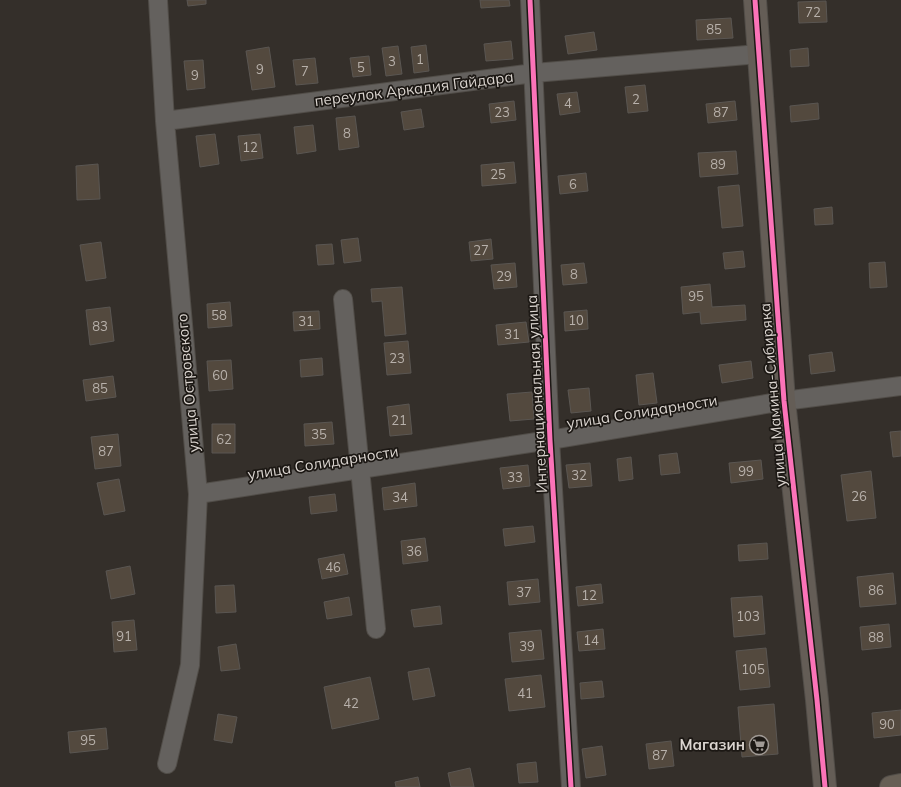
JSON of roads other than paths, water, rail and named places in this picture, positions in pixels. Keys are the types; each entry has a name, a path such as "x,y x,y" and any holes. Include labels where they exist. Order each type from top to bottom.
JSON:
{"main road":[{"path":"890,787 901,785"}],"street":[{"name":"улица Островского","path":"158,0 165,121 198,494 190,665 167,764"},
{"name":"Интернациональная улица","path":"530,0 550,440 571,787"},
{"name":"улица Мамина-Сибиряка","path":"755,0 784,401 817,700 825,787"},
{"name":"переулок Аркадия Гайдара","path":"165,121 534,73 759,54"},
{"name":"улица Солидарности","path":"343,299 376,629"},
{"name":"улица Солидарности","path":"198,494 550,440 784,401 901,386"}],"place":[{"name":"Магазин","path":"759,745"}]}
